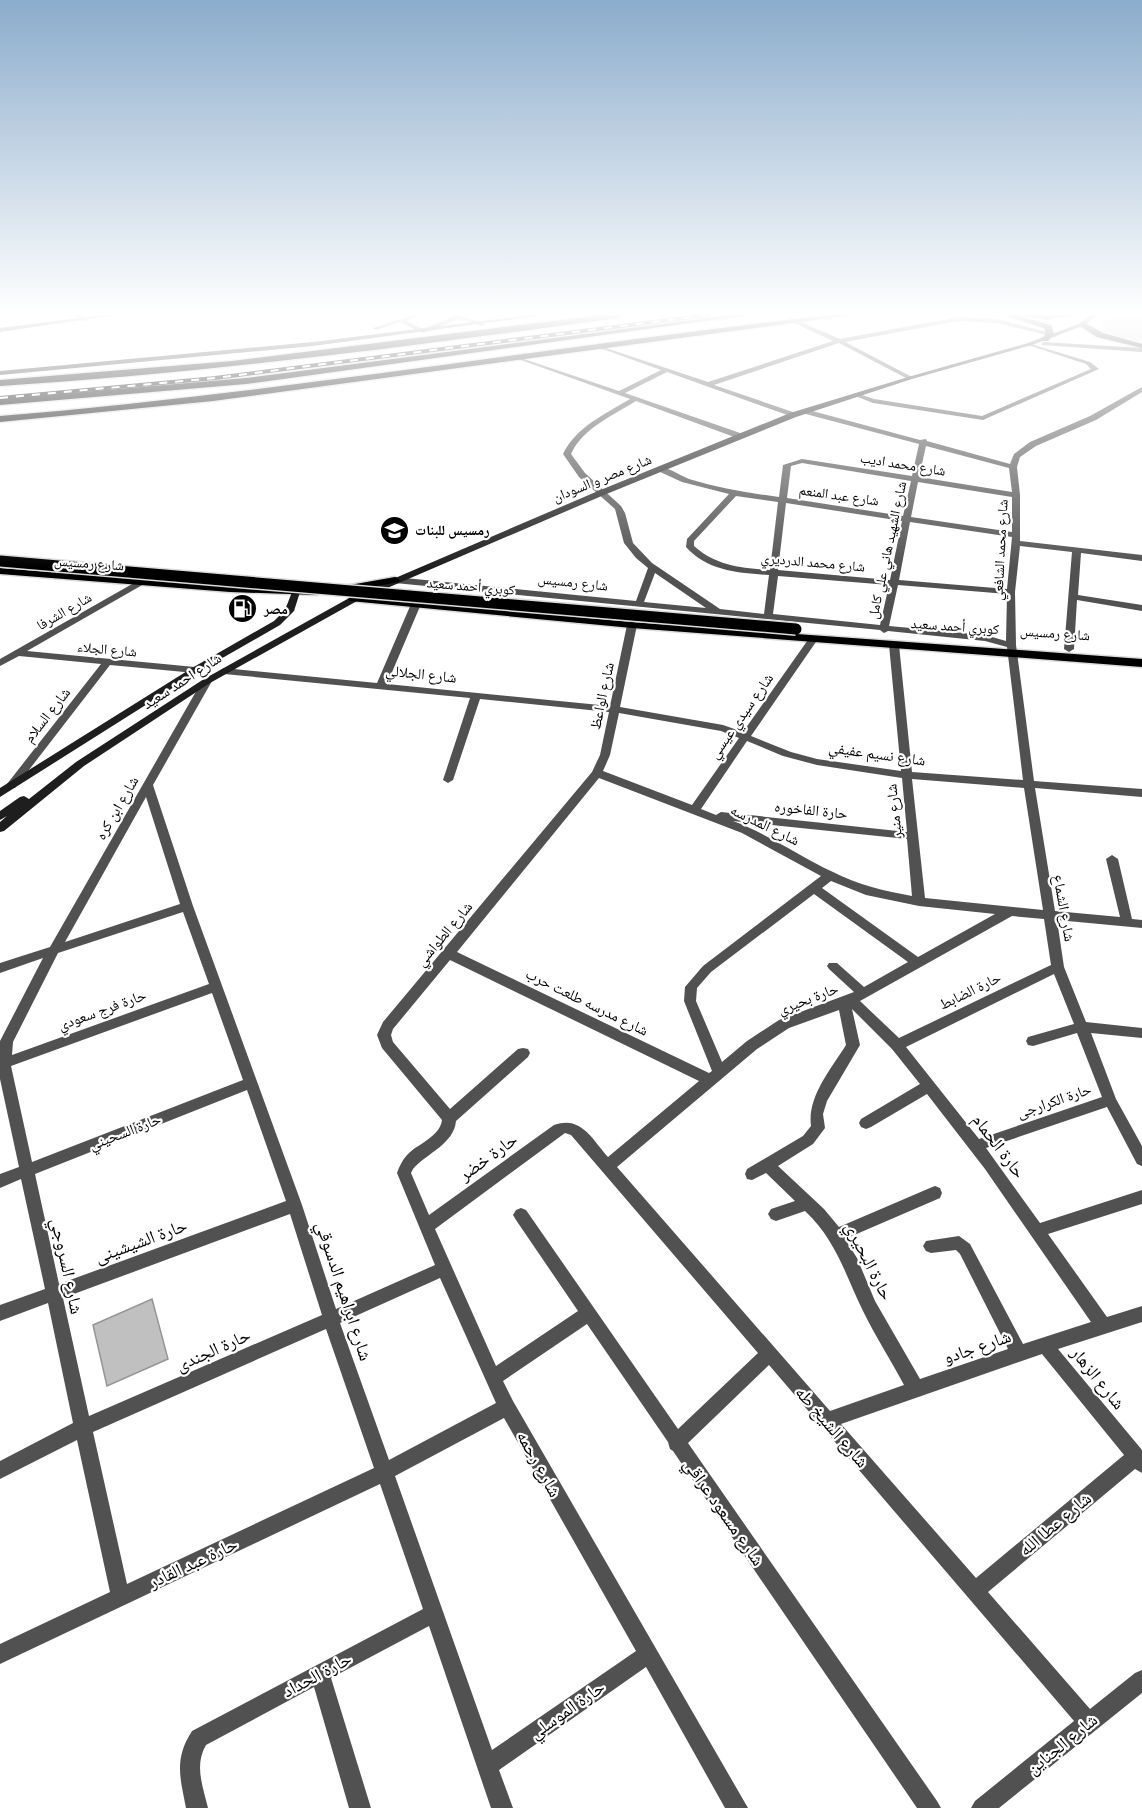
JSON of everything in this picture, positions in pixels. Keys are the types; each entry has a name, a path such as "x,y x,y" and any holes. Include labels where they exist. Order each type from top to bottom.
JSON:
{"main road":[{"path":"0,402 29,399"},
{"path":"0,419 214,399"},
{"name":"شارع مصر و السودان","path":"395,580 740,436 840,399"},
{"name":"كوبري أحمد سعيد","path":"0,561 1011,649"},
{"name":"شارع رمسيس","path":"0,572 297,592 346,589 395,580"},
{"name":"شارع احمد سعيد","path":"0,828 80,764 207,681 354,599 395,580"},
{"name":"شارع احمد سعيد","path":"0,793 195,670 277,623 289,611 297,592"},
{"name":"شارع رمسيس","path":"354,599 632,625 894,645 1069,649 1141,663"},
{"name":"شارع رمسيس","path":"1011,649 1141,663"},
{"path":"0,816 80,764"}],"street":[{"path":"634,399 580,434 570,443 567,454 572,464 600,494 615,503 621,513 629,546 639,557 718,612"},
{"path":"636,399 740,436"},
{"path":"748,399 793,415"},
{"path":"871,399 983,418 1026,399"},
{"path":"805,411 1013,467 1017,456 1024,450 1093,418 1124,399"},
{"name":"شارع الشهيد هاني علي كامل","path":"884,630 923,441"},
{"name":"شارع محمد اديب","path":"783,501 787,465 802,461 1016,495"},
{"name":"شارع محمد الشافعي","path":"1011,649 1011,592 1016,539 1016,495 1013,467"},
{"name":"شارع عبد المنعم","path":"661,469 685,480 734,493 1142,558"},
{"name":"شارع محمد الدرديري","path":"734,493 694,536 690,547 716,565 740,570 1011,592"},
{"path":"768,618 783,501"},
{"path":"1069,649 1077,549"},
{"path":"639,604 653,566"},
{"name":"شارع رمسيس","path":"395,580 884,630 985,638 1011,649"},
{"name":"شارع الشرفا","path":"0,663 141,582"},
{"path":"1073,597 1142,609"},
{"path":"381,686 416,604"},
{"name":"شارع الواعظ","path":"597,773 604,755 615,709 632,625"},
{"name":"شارع سيدي عيسي","path":"694,810 813,639"},
{"name":"شارع منير","path":"894,645 919,902"},
{"name":"شارع الشماع","path":"1011,649 1048,914 1058,967 1110,1100 1142,1160"},
{"name":"شارع الجلاء","path":"17,653 195,670"},
{"name":"شارع السلام","path":"11,786 107,663"},
{"name":"شارع الجلالي","path":"224,671 615,709"},
{"name":"شارع ابن كره","path":"54,950 207,681"},
{"path":"448,780 476,695"},
{"name":"شارع نسيم عفيفي","path":"615,709 690,720 723,728 787,754 818,762 906,775 1142,793"},
{"name":"شارع المدرسه","path":"597,773 746,830 830,876 866,891 919,902 1142,924"},
{"name":"شارع الطواشي","path":"449,1118 387,1044 384,1035 388,1026 450,954 597,773"},
{"name":"شارع ابراهيم الدسوقي","path":"148,786 187,906 295,1205 331,1319 502,1808"},
{"name":"حارة الفاخوره","path":"707,814 912,836"},
{"path":"1112,859 1127,922"},
{"path":"715,1076 690,1000 691,987 707,969 830,876"},
{"path":"814,888 918,963"},
{"path":"0,968 187,906"},
{"name":"حارة بحيري","path":"608,1166 752,1045 784,1024 853,998 1010,911"},
{"name":"شارع السروجي","path":"54,950 6,1042 2,1064 120,1598"},
{"name":"شارع مدرسه طلعت حرب","path":"450,954 715,1076"},
{"name":"حارة الحمام","path":"833,966 853,998 897,1045 975,1146 1103,1325"},
{"name":"حارة الضابط","path":"897,1045 1058,967"},
{"name":"حارة فرج سعودي","path":"2,1064 216,986"},
{"path":"752,1174 808,1140 818,1128 816,1114 820,1100 853,1045 853,998"},
{"path":"1034,1041 1080,1027 1142,1033"},
{"name":"شارع رحمه","path":"523,1053 449,1118 450,1125 444,1134 406,1164 404,1173 444,1269 507,1407 737,1808"},
{"name":"حارة السحيني","path":"0,1181 250,1083"},
{"path":"866,1123 928,1086"},
{"name":"حارة الكرارجى","path":"975,1146 1110,1100"},
{"name":"حارة خضر","path":"426,1226 559,1129 565,1127 576,1130"},
{"name":"شارع الشيخ طه","path":"576,1130 1089,1723"},
{"name":"حارة البحيري","path":"768,1165 808,1203 835,1236 851,1263 869,1306 916,1389"},
{"path":"835,1236 935,1193"},
{"path":"1036,1231 1142,1197"},
{"path":"776,1214 808,1203"},
{"name":"حارة الشيشينى","path":"0,1313 295,1205"},
{"name":"شارع مسعود عراقي","path":"521,1215 676,1443 930,1808"},
{"path":"931,1246 959,1243 965,1249 1019,1353"},
{"name":"حارة الجندى","path":"0,1470 82,1428 444,1269"},
{"path":"493,1378 588,1314"},
{"name":"شارع جادو","path":"826,1420 1019,1353 1142,1314"},
{"name":"شارع الزهار","path":"1046,1345 1139,1460"},
{"path":"676,1443 769,1354"},
{"name":"حارة عبد القادر","path":"0,1654 385,1472 507,1407"},
{"name":"شارع عطا الله","path":"975,1591 1139,1460"},
{"name":"حارة الحداد","path":"197,1808 188,1762 191,1748 199,1738 434,1612"},
{"name":"حارة الموسلي","path":"487,1766 648,1654"},
{"path":"320,1673 360,1808"},
{"name":"شارع الجناين","path":"982,1808 1142,1680"}],"building":[{"path":"152,1299 168,1359 107,1386 93,1325"}],"place":[{"name":"رمسيس للبنات","path":"394,530"},
{"name":"مصر","path":"243,609"}]}
